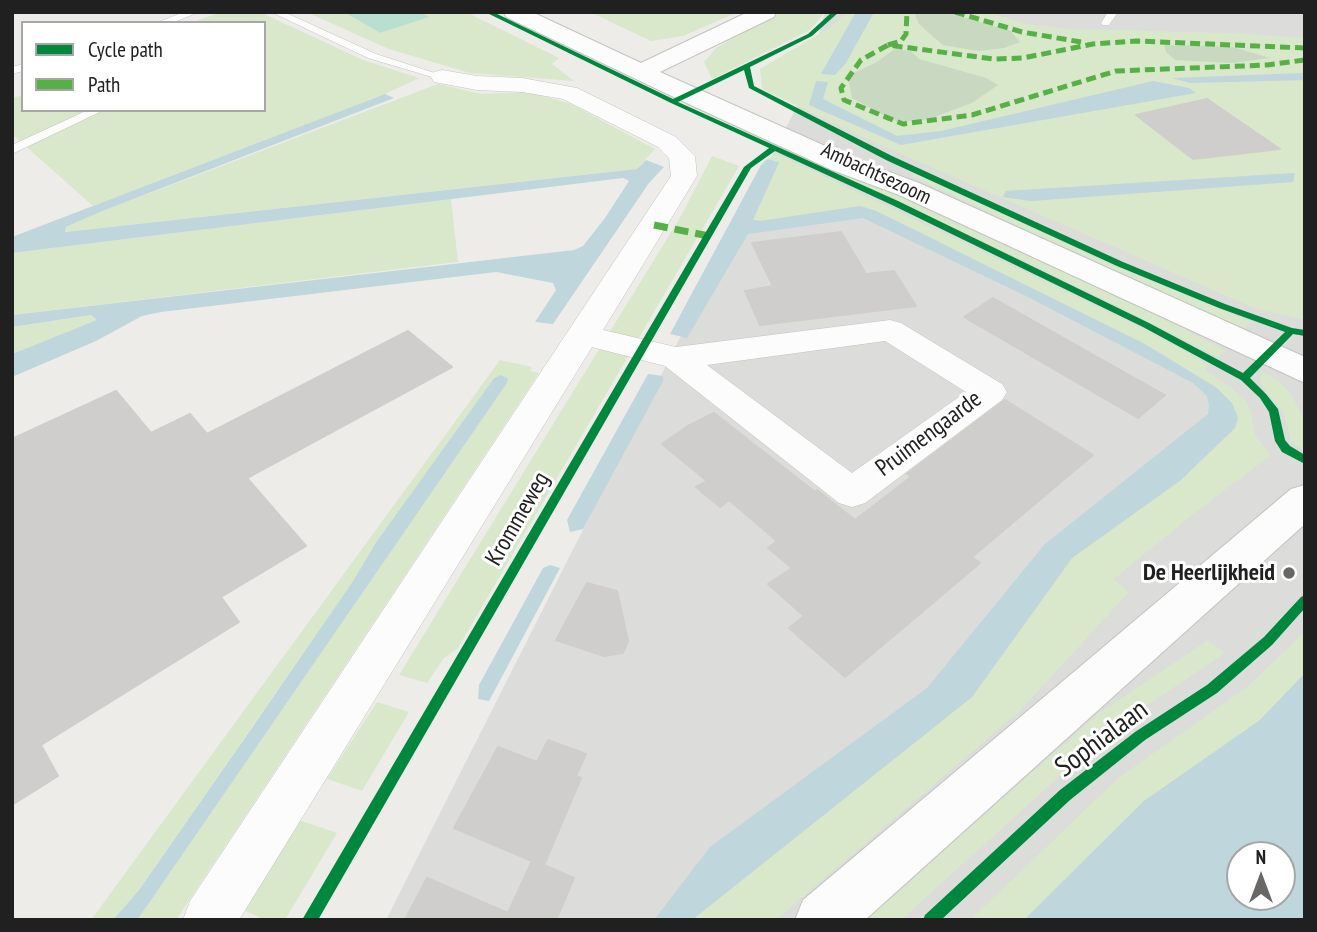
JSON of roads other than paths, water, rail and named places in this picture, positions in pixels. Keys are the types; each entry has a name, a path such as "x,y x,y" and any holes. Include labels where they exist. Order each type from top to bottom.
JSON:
{"street":[{"name":"Ambachtsezoom","path":"514,12 651,67"},
{"name":"Ambachtsezoom","path":"551,12 651,67 842,164 909,189 1305,371"},
{"path":"651,67 766,12"},
{"name":"Krommeweg","path":"209,920 684,176 682,156 667,142 569,93 442,77"},
{"name":"Pruimengaarde","path":"583,335 676,358 890,330 990,392 852,493 676,358"},
{"name":"Sophialaan","path":"823,920 1305,500"}],"lane":[{"path":"168,21 194,12"},
{"name":"Krommeweg","path":"276,12 372,55 442,77"},
{"path":"1105,23 1113,12"},
{"path":"12,150 24,138 93,112"}],"water":[{"path":"856,12 874,12 846,63 835,75 821,74"},
{"path":"1305,73 1305,80 1190,83 1172,78"},
{"path":"816,81 828,82 823,99 897,136 941,131 1153,81 1189,88 1196,93 901,145 809,105"},
{"path":"385,94 394,98 100,212 66,227 65,232 637,169 646,160 664,167 649,183 553,324 535,322 556,290 553,283 496,272 142,316 96,341 12,377 12,354 97,320 91,315 12,327 12,315 574,250 583,246 629,181 623,178 12,253 12,237"},
{"path":"767,159 779,162 753,220 860,206 876,211 1145,344 1217,388 1232,403 1238,418 1235,428 1181,480 1072,558 972,697 692,920 654,920 710,847 927,688 1045,544 1208,414 1207,396 1193,383 1026,296 863,218 748,234 687,338 670,334 761,165"},
{"path":"1295,173 1293,182 1031,201 1003,197 1006,191"},
{"path":"648,374 663,376 663,381 583,529 570,532 567,520"},
{"path":"501,375 508,379 507,383 137,920 113,920 139,890 353,581 377,541 494,378"},
{"path":"550,565 560,568 489,701 478,699 479,685 543,568"},
{"path":"1305,673 1305,920 1024,920 1144,801 1260,720"}],"place":[{"name":"De Heerlijkheid","path":"1289,573"}]}
